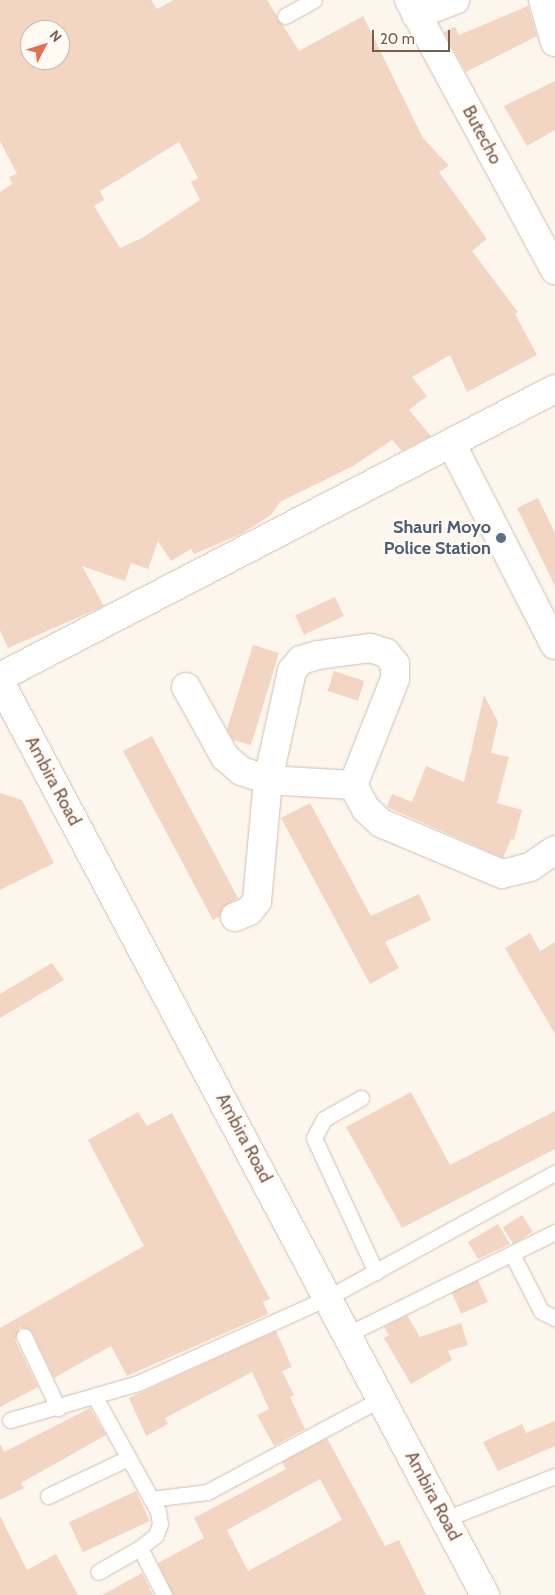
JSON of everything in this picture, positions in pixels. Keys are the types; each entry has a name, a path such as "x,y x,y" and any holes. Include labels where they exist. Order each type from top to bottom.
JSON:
{"street":[{"path":"413,7 455,0"},
{"path":"543,0 555,42"},
{"name":"Butecho","path":"413,7 555,270"},
{"path":"0,677 555,390"},
{"path":"451,443 555,645"},
{"path":"235,917 249,911 257,901 268,780 292,671 301,660 318,655 370,648 386,654 395,664 395,679 353,785"},
{"name":"Ambira Road","path":"0,682 329,1297 485,1595"},
{"path":"186,686 225,758 241,771 268,780 353,785"},
{"path":"353,785 366,809 381,822 502,874 530,867 555,850"}],"lane":[{"path":"285,16 314,0"},
{"path":"361,1098 324,1119 314,1138 376,1272"},
{"path":"10,1420 58,1408 138,1383 329,1297 555,1173"},
{"path":"348,1334 555,1232"},
{"path":"512,1254 541,1311 555,1318"},
{"path":"24,1336 58,1408"},
{"path":"94,1397 126,1459 151,1499 160,1524 156,1535 140,1548 98,1572"},
{"path":"151,1499 207,1492 382,1398"},
{"path":"48,1496 126,1459"},
{"path":"445,1519 555,1476"},
{"path":"140,1548 164,1595"}],"building":[{"path":"0,0 151,0 157,9 174,0 267,0 299,51 363,16 423,138 449,166 439,172 487,239 472,251 518,312 515,314 537,355 467,392 450,355 412,377 427,396 409,410 431,436 402,451 392,440 353,466 280,502 271,515 243,533 194,554 191,549 171,561 158,541 148,569 131,563 125,581 82,566 104,606 8,648 0,630 0,192 12,184 9,177 17,174 0,141","holes":["179,142 198,178 191,182 200,200 142,238 120,248 94,206 104,200 100,191"]},
{"path":"528,6 537,36 466,72 444,32 455,27 459,35"},
{"path":"555,81 555,130 527,146 504,106"},
{"path":"538,498 555,533 555,586 517,508"},
{"path":"335,597 344,616 304,635 295,616"},
{"path":"253,645 279,653 251,745 233,740 227,729"},
{"path":"334,671 364,681 358,701 328,691"},
{"path":"484,695 498,722 491,753 509,757 497,803 522,810 514,840 511,839 503,858 387,807 392,794 412,802 426,766 464,782"},
{"path":"152,736 238,898 223,907 220,916 213,920 123,751"},
{"path":"0,793 22,800 54,863 0,890"},
{"path":"310,803 371,916 419,894 431,920 385,942 399,968 370,984 281,818"},
{"path":"530,933 540,951 555,942 555,1034 505,948"},
{"path":"52,963 64,980 0,1018 0,994"},
{"path":"411,1092 450,1165 555,1111 555,1149 402,1228 346,1127"},
{"path":"138,1112 147,1126 172,1113 270,1299 263,1302 268,1314 127,1376 111,1346 54,1378 32,1332 20,1327 15,1340 38,1387 0,1407 0,1328 144,1246 88,1140"},
{"path":"522,1215 533,1232 514,1244 503,1228"},
{"path":"498,1224 510,1244 478,1259 468,1242"},
{"path":"478,1280 488,1302 461,1314 452,1292"},
{"path":"407,1315 420,1337 461,1323 468,1345 448,1351 452,1360 411,1384 384,1338 389,1335 384,1327"},
{"path":"276,1331 292,1367 282,1371 294,1395 290,1397 305,1429 274,1446 257,1415 269,1409 252,1372 165,1418 168,1424 146,1436 129,1398"},
{"path":"90,1408 106,1435 21,1483 24,1488 0,1500 0,1444 4,1452"},
{"path":"555,1421 555,1446 498,1471 483,1442 522,1424 526,1433"},
{"path":"327,1438 385,1546 399,1540 426,1595 173,1595 158,1563 204,1538 194,1518 286,1469 282,1462","holes":["320,1479 342,1520 248,1571 227,1530"]},
{"path":"136,1491 150,1521 83,1552 69,1522"},
{"path":"0,1516 27,1570 56,1554 78,1595 0,1595"},
{"path":"142,1573 153,1595 102,1595"}],"place":[{"name":"Shauri Moyo Police Station","path":"501,538"}]}
